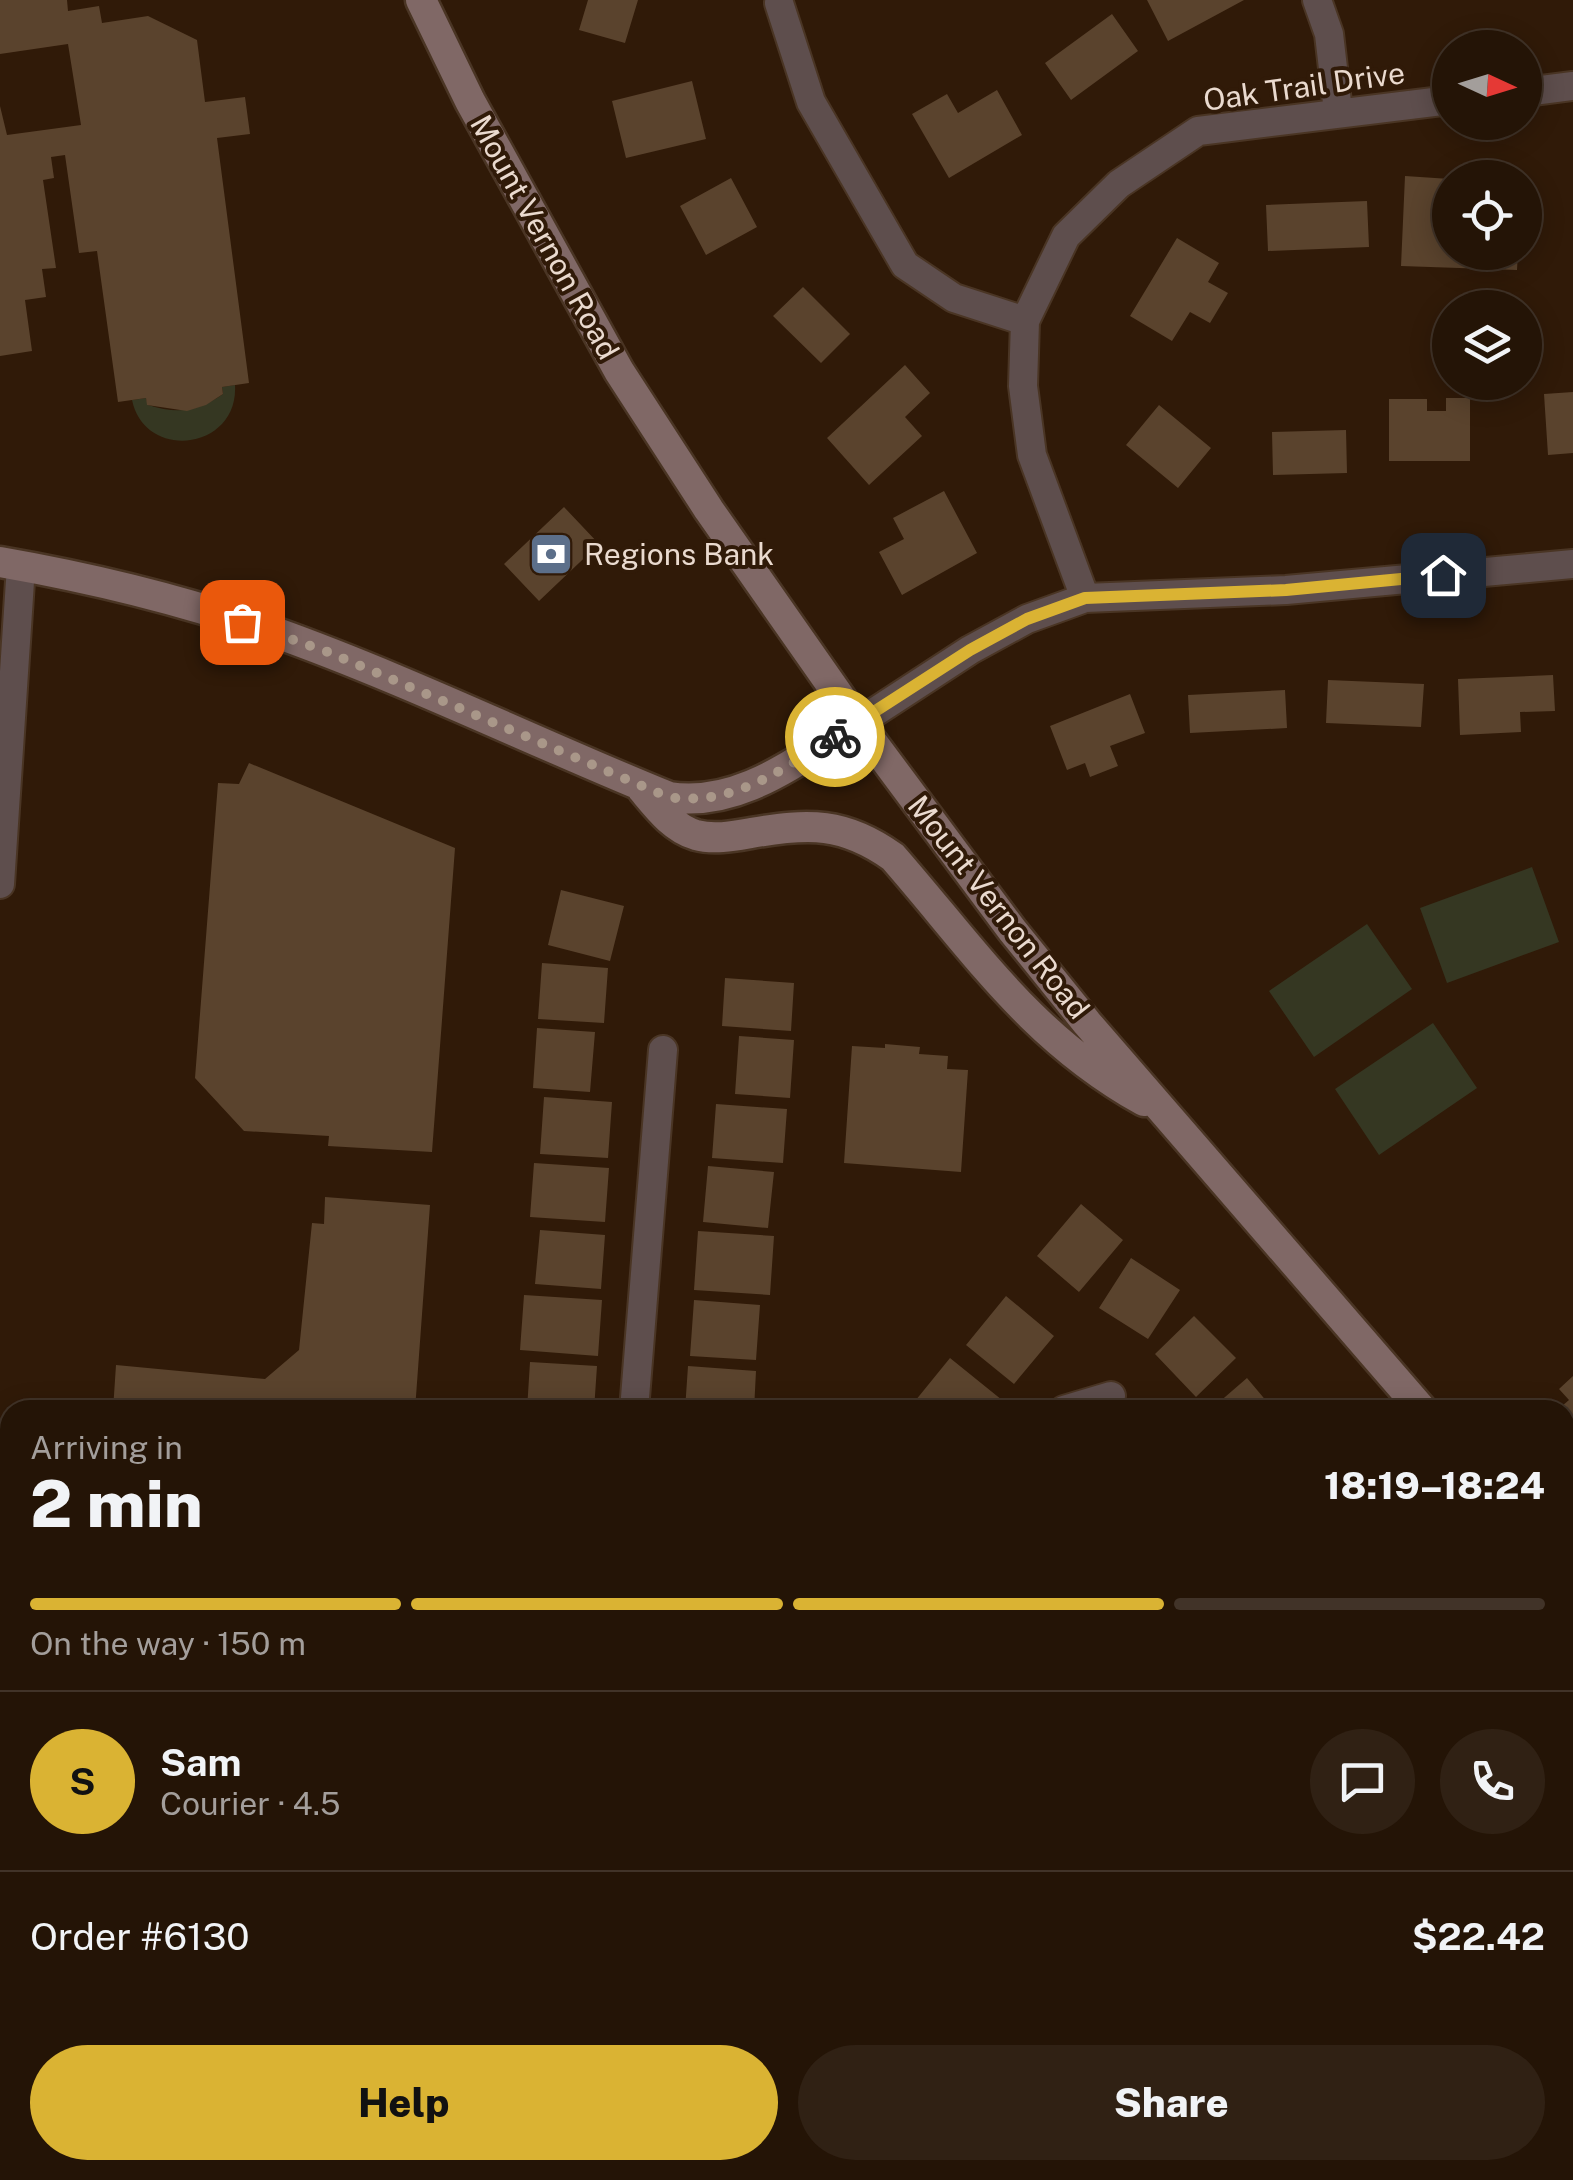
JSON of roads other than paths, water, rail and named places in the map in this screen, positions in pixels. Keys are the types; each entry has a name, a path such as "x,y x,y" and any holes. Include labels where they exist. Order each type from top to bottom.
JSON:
{"main road":[{"name":"Mount Vernon Road","path":"421,0 470,101 619,371 709,510 858,722 1012,930 1163,1112 1413,1400"},
{"path":"10,564 109,585 269,631 376,672 668,797 722,797 756,784 858,722"},
{"path":"637,784 664,815 680,828 698,835 718,837 812,826 854,834 874,843 893,857 1016,1004 1100,1077 1163,1112"}],"street":[{"path":"1318,0 1329,34 1338,112"},
{"path":"779,2 811,102 905,265 954,298 1025,321"},
{"path":"1542,90 1573,86"},
{"name":"Oak Trail Drive","path":"1085,598 1032,455 1023,386 1025,321 1066,236 1120,184 1198,131 1432,102"},
{"path":"0,884 10,564"},
{"path":"858,722 970,650 1027,619 1085,598 1286,590 1573,564"},
{"path":"635,1400 663,1050"},
{"path":"1098,1400 1111,1396"}],"place":[{"name":"Regions Bank","path":"551,554"}]}
